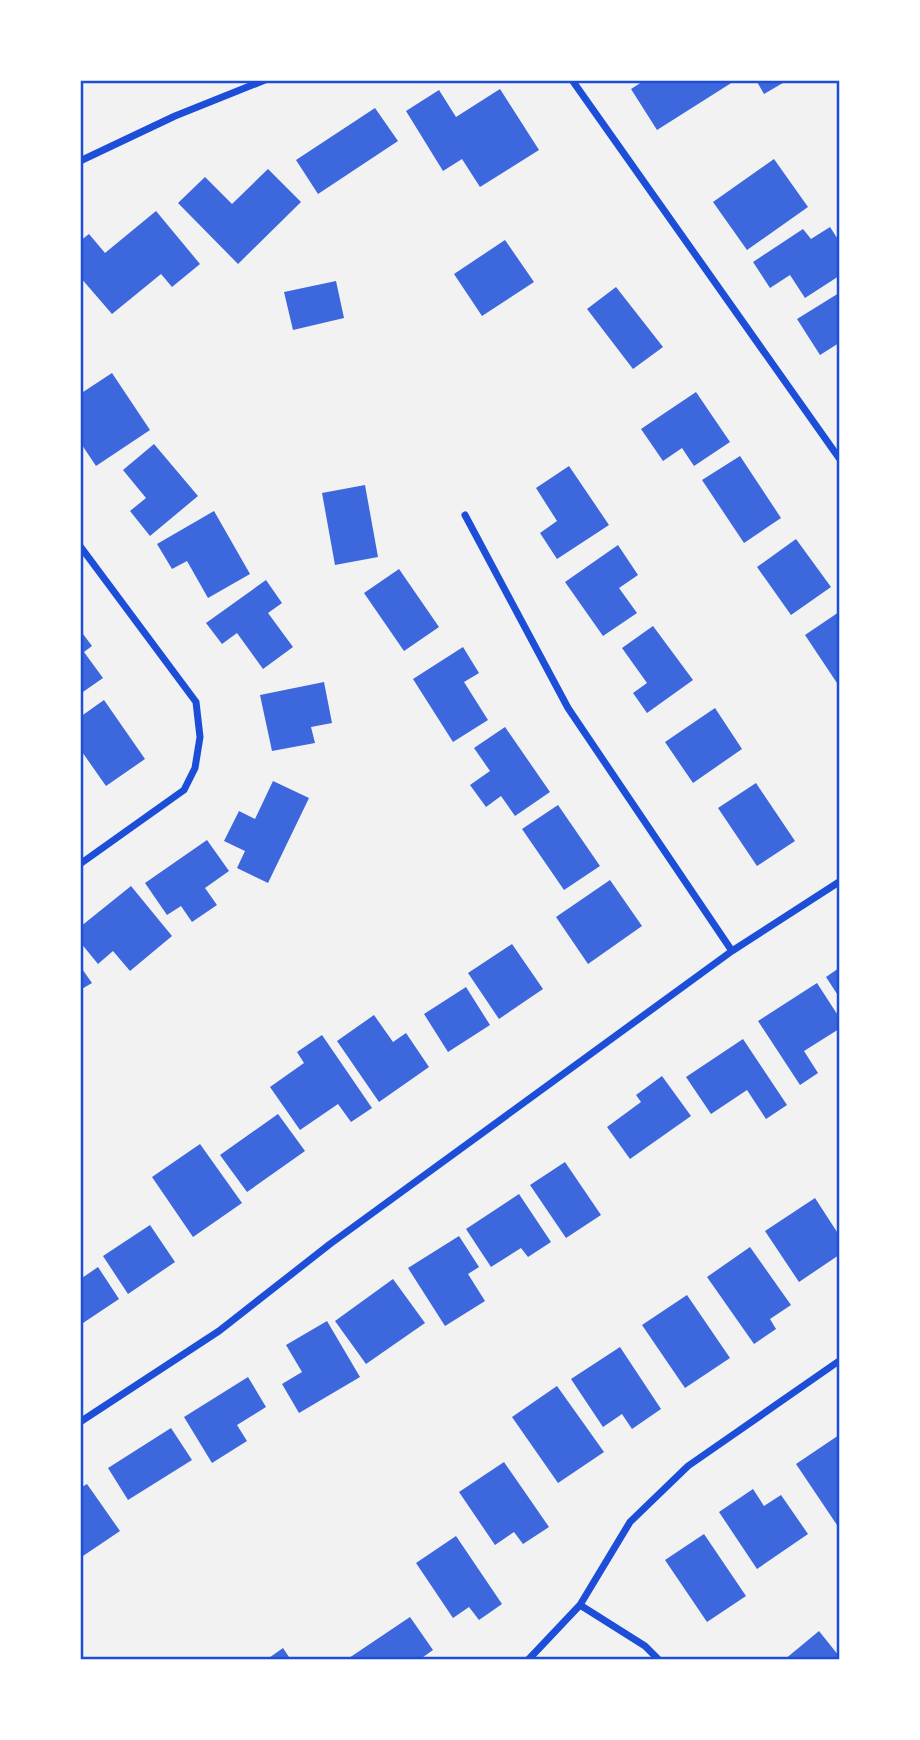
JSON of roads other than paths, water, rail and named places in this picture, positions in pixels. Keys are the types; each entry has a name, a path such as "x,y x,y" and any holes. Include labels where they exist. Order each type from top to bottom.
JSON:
{"street":[{"path":"80,161 175,116 265,80"},
{"path":"572,80 839,458"},
{"path":"464,515 568,708 732,951"},
{"path":"80,546 196,702 200,737 195,768 184,790 80,863"},
{"path":"80,1422 219,1331 330,1244 732,951 839,882"},
{"path":"528,1660 580,1605 630,1522 688,1465 839,1361"},
{"path":"580,1605 645,1646 659,1660"}]}
